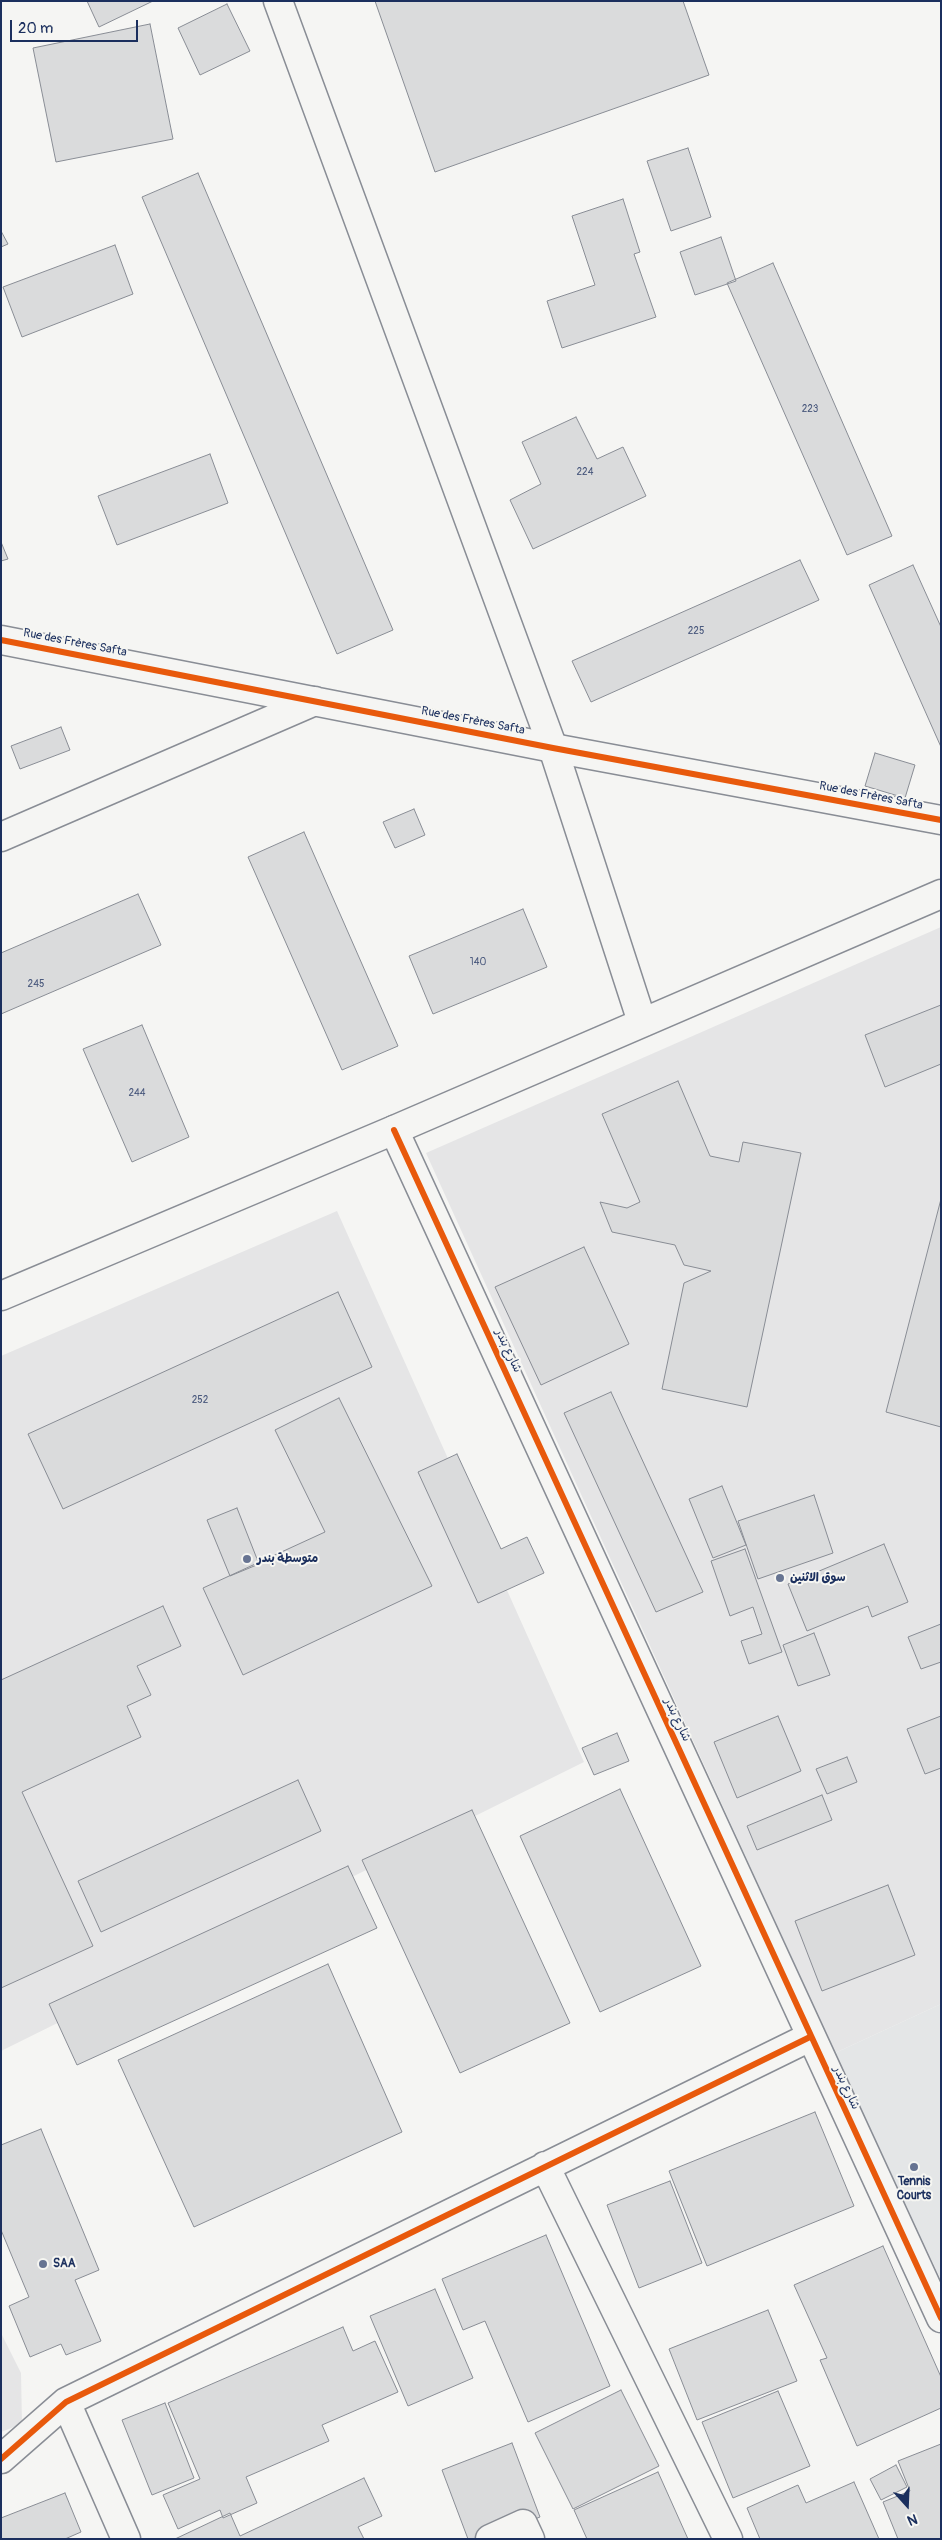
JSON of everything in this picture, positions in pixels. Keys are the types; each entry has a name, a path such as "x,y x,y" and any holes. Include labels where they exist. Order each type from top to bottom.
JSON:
{"street":[{"path":"278,1 553,748 642,1022"},
{"name":"Rue des Frères Safta","path":"1,640 553,748 941,820"},
{"path":"1,837 314,701"},
{"path":"1,1296 394,1130 941,894"},
{"name":"شارع بندر","path":"394,1130 941,2318"},
{"path":"1,2459 66,2402 810,2037"},
{"path":"545,2166 728,2539"},
{"path":"66,2402 126,2539"},
{"path":"490,2539 523,2524 530,2539"}],"shaded area":[{"name":"ﺳﻮق اﻻﺛﻨﻴﻦ","path":"941,927 941,2004 835,2053 426,1153"},
{"name":"متوسطة بندر","path":"337,1211 584,1762 1,2051 1,1356"},
{"name":"Tennis Courts","path":"941,2004 941,2280 835,2053"},
{"path":"1,2333 21,2373 22,2424 1,2432"}],"building":[{"path":"87,1 153,1 99,27"},
{"path":"375,1 683,1 709,75 435,172"},
{"path":"227,4 250,51 200,75 178,28"},
{"path":"150,24 173,139 56,162 33,48"},
{"path":"688,148 711,217 671,231 647,161"},
{"path":"198,173 393,630 337,654 142,197"},
{"path":"623,199 640,252 634,254 656,317 562,348 547,301 595,285 572,216"},
{"path":"1,231 8,244 1,247"},
{"path":"721,237 736,281 695,295 680,252"},
{"path":"115,245 133,294 22,337 3,287"},
{"path":"773,263 892,536 847,555 727,283"},
{"path":"576,417 597,459 623,447 646,496 533,549 510,500 541,484 522,442"},
{"path":"210,454 228,503 117,545 98,496"},
{"path":"1,542 8,559 1,561"},
{"path":"800,560 819,600 591,702 572,661"},
{"path":"913,565 941,627 941,747 869,585"},
{"path":"61,727 70,750 20,769 11,746"},
{"path":"875,753 915,765 905,798 865,786"},
{"path":"414,809 425,835 395,848 383,822"},
{"path":"304,832 398,1046 342,1070 248,857"},
{"path":"138,894 161,945 1,1014 1,953"},
{"path":"523,909 547,967 433,1014 409,956"},
{"path":"941,1005 941,1064 885,1087 865,1035"},
{"path":"142,1025 189,1137 132,1162 83,1049"},
{"path":"678,1081 710,1156 739,1162 743,1142 801,1153 747,1407 662,1389 684,1283 711,1271 684,1265 675,1245 612,1232 600,1202 627,1208 640,1202 602,1114"},
{"path":"941,1199 941,1427 886,1412"},
{"path":"584,1247 629,1344 541,1385 495,1287"},
{"path":"338,1292 372,1367 63,1509 28,1434"},
{"path":"611,1392 703,1592 656,1612 564,1413"},
{"path":"339,1398 432,1586 243,1675 203,1588 325,1532 275,1430"},
{"path":"457,1454 501,1549 527,1537 544,1573 478,1603 418,1472"},
{"path":"722,1486 746,1545 713,1558 689,1499"},
{"path":"814,1495 833,1553 758,1579 738,1521"},
{"path":"237,1508 259,1564 230,1576 207,1520"},
{"path":"884,1544 908,1602 872,1617 868,1606 807,1631 788,1584"},
{"path":"745,1549 782,1652 749,1664 741,1641 762,1634 753,1607 730,1616 711,1561"},
{"path":"163,1606 181,1646 137,1666 151,1695 127,1706 141,1737 22,1792 93,1946 1,1988 1,1680"},
{"path":"941,1624 941,1662 921,1669 908,1637"},
{"path":"814,1633 830,1675 798,1686 783,1645"},
{"path":"778,1716 801,1771 737,1798 714,1742"},
{"path":"941,1716 941,1768 925,1774 907,1729"},
{"path":"617,1733 629,1761 594,1775 582,1748"},
{"path":"847,1757 857,1782 827,1794 816,1769"},
{"path":"298,1780 321,1831 101,1932 78,1881"},
{"path":"620,1789 701,1966 600,2012 520,1836"},
{"path":"822,1795 832,1820 757,1850 747,1826"},
{"path":"472,1810 570,2023 460,2073 362,1860"},
{"path":"348,1866 377,1928 77,2065 49,2004"},
{"path":"888,1885 915,1955 822,1991 795,1921"},
{"path":"328,1964 402,2132 194,2227 118,2060"},
{"path":"815,2112 854,2206 707,2266 669,2171"},
{"path":"41,2129 99,2270 75,2280 101,2341 66,2355 61,2344 30,2357 9,2306 29,2297 1,2230 1,2145"},
{"path":"670,2181 702,2263 639,2288 607,2205"},
{"path":"546,2235 610,2386 528,2422 485,2321 463,2330 442,2279"},
{"path":"883,2246 941,2377 941,2408 857,2446 820,2360 827,2358 794,2285"},
{"path":"435,2289 473,2378 408,2406 370,2316"},
{"path":"768,2310 797,2381 697,2420 669,2349"},
{"path":"343,2327 353,2351 375,2341 398,2392 322,2425 329,2441 246,2477 257,2503 223,2518 220,2510 178,2529 163,2495 200,2479 168,2403"},
{"path":"621,2390 659,2466 573,2509 535,2433"},
{"path":"778,2391 810,2466 733,2498 702,2422"},
{"path":"165,2403 194,2478 152,2495 122,2420"},
{"path":"512,2443 540,2517 484,2539 468,2539 442,2470"},
{"path":"941,2444 941,2539 898,2539 883,2502 910,2491 898,2461"},
{"path":"896,2465 907,2487 881,2500 870,2479"},
{"path":"658,2472 688,2539 587,2539 574,2510"},
{"path":"364,2478 382,2516 358,2527 364,2539 175,2539 230,2513 240,2536"},
{"path":"854,2482 879,2539 760,2539 747,2508 798,2485 806,2503"},
{"path":"65,2493 81,2532 65,2539 1,2539 1,2518"}],"cycle path":[{"path":"1,640 553,748 941,820"},
{"path":"394,1130 941,2318"},
{"path":"1,2459 66,2402 810,2037"}],"place":[{"name":"متوسطة بندر","path":"247,1559"},
{"name":"ﺳﻮق اﻻﺛﻨﻴﻦ","path":"780,1578"},
{"name":"Tennis Courts","path":"914,2167"},
{"name":"SAA","path":"43,2264"}]}
